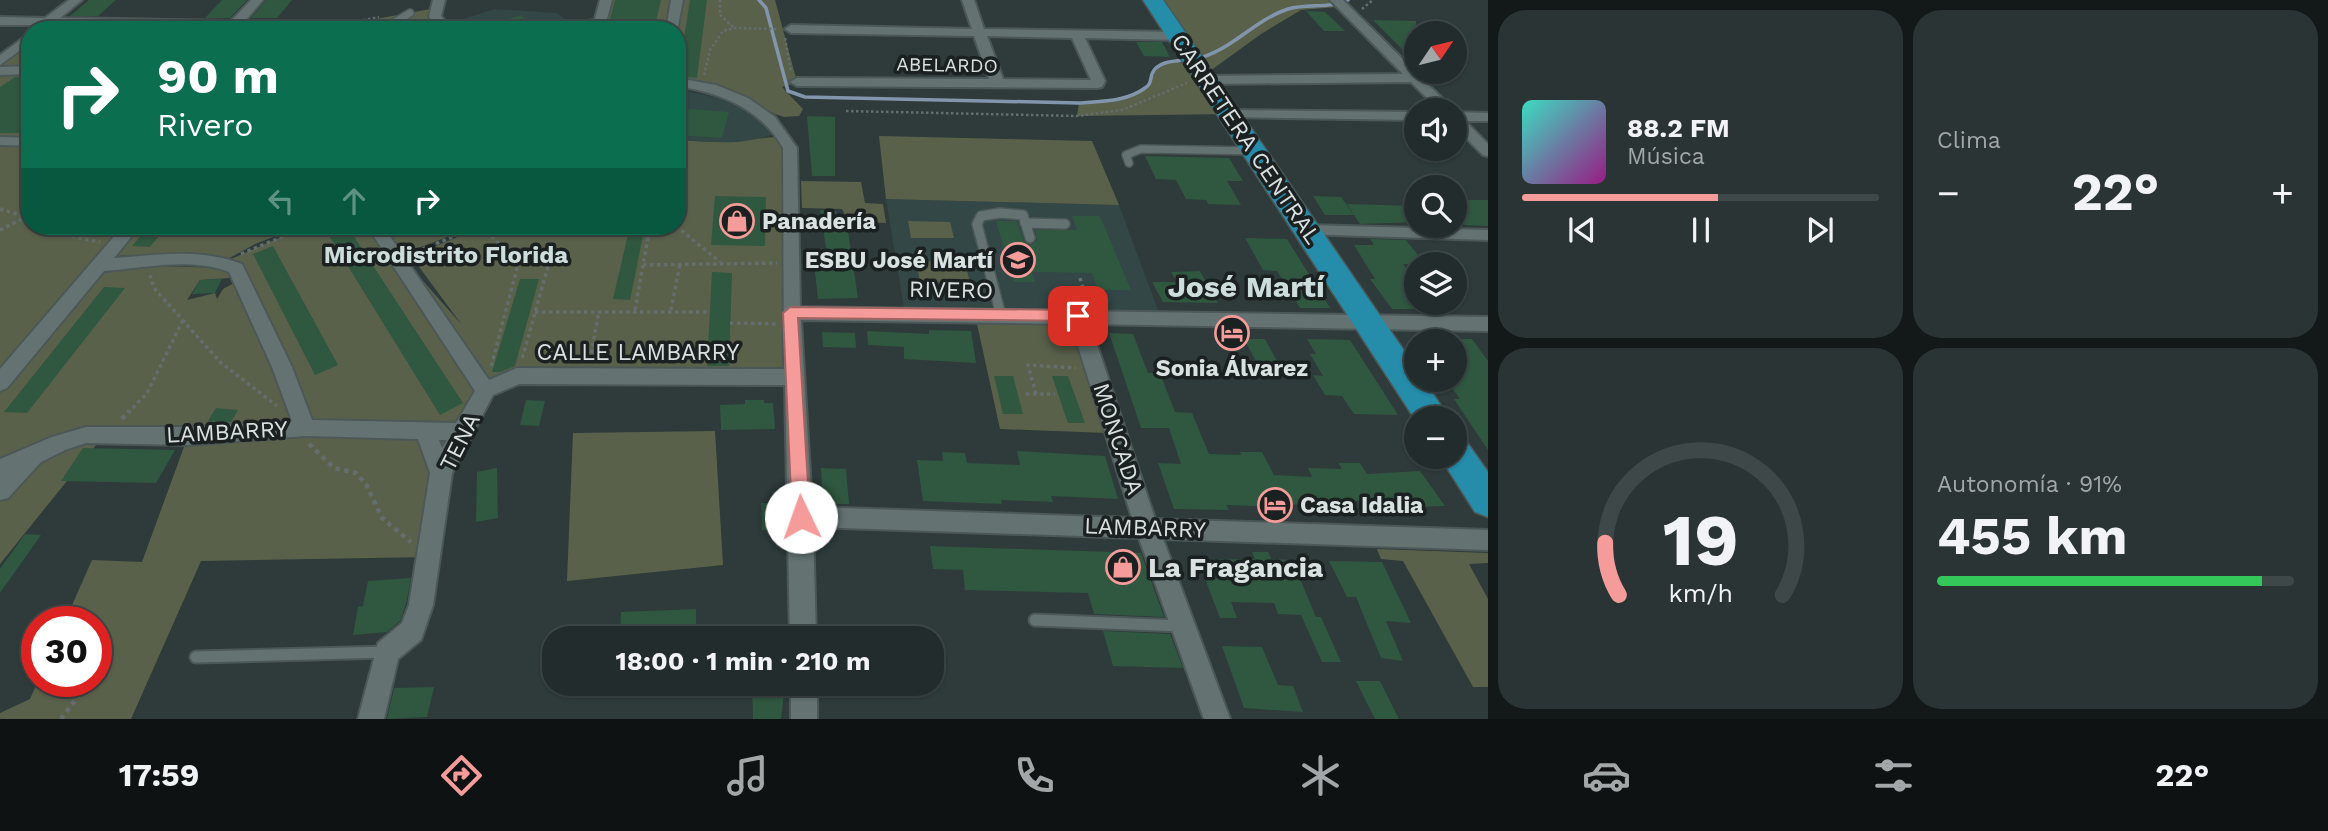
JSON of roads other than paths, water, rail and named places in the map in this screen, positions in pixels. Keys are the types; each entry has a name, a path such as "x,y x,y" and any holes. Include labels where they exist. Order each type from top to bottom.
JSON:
{"highway":[{"name":"CARRETERA CENTRAL","path":"1153,0 1424,406"},
{"path":"1466,469 1488,501"}],"street":[{"path":"49,21 76,0"},
{"path":"238,21 257,0"},
{"path":"439,0 435,17 439,21"},
{"path":"600,21 606,0"},
{"path":"673,21 677,0"},
{"path":"968,0 998,85"},
{"path":"1340,4 1404,67"},
{"path":"0,21 21,23"},
{"path":"789,29 1077,34 1192,58 1404,77"},
{"name":"ABELARDO","path":"797,82 1097,84 1077,34"},
{"path":"0,61 21,44"},
{"path":"0,71 21,70"},
{"path":"686,83 715,88 751,107 780,127 790,148 791,318 801,517 803,626"},
{"path":"1421,84 1435,98"},
{"path":"1230,114 1404,116"},
{"path":"1467,117 1488,117"},
{"path":"1467,130 1488,152"},
{"path":"0,141 21,142"},
{"path":"1308,230 1488,235"},
{"path":"0,383 124,235"},
{"name":"TENA","path":"381,235 485,390 441,473 421,605 412,631 387,652"},
{"path":"99,265 185,259 228,264 236,268 282,367 300,428"},
{"name":"RIVERO","path":"791,318 1001,315 1488,324"},
{"name":"MONCADA","path":"1085,316 1096,370 1147,528 1217,719"},
{"name":"CALLE LAMBARRY","path":"485,390 517,376 793,377"},
{"name":"LAMBARRY","path":"0,468 59,443 86,435 188,436 300,428 461,432"},
{"path":"426,432 441,473"},
{"path":"0,491 37,454"},
{"name":"LAMBARRY","path":"801,517 1488,540"},
{"path":"371,719 387,652"},
{"path":"804,696 804,719"}],"lane":[{"path":"397,21 410,13"},
{"path":"1129,163 1126,155 1141,149 1255,151"},
{"path":"1001,315 977,223 981,216 1000,213 1023,215 1030,238"},
{"path":"1025,223 1065,224"},
{"path":"1035,620 1182,626"},
{"path":"196,657 387,652"}],"waterway":[{"path":"759,0 766,8 788,91 805,97 1079,103 1105,101 1138,93 1149,84 1158,66 1187,60"},
{"path":"1196,59 1209,55 1264,20 1288,9 1348,0"}],"place":[{"name":"Panadería","path":"737,221"},
{"name":"ESBU José Martí","path":"1018,260"},
{"name":"Sonia Álvarez","path":"1232,333"},
{"name":"Casa Idalia","path":"1275,505"},
{"name":"La Fragancia","path":"1123,567"}],"district":[{"name":"Microdistrito Florida","path":"446,255"},
{"name":"José Martí","path":"1246,286"}]}
